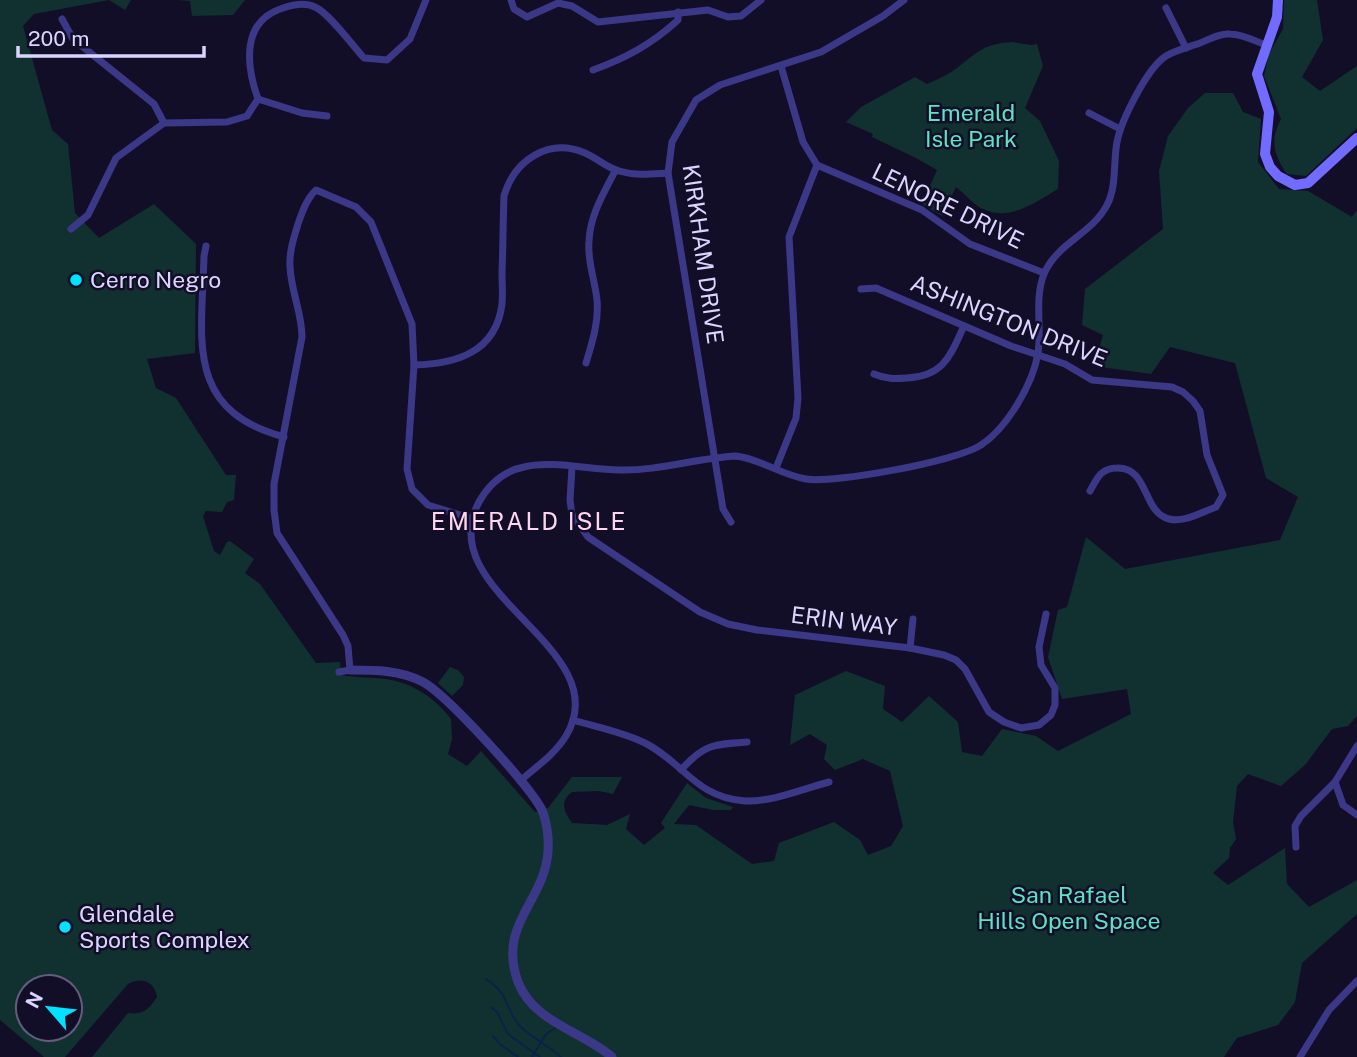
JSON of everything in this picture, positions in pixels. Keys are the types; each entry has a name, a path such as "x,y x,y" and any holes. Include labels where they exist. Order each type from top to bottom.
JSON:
{"main road":[{"path":"1278,0 1277,17 1258,67 1257,79 1269,113 1265,154 1270,167 1278,176 1295,185 1308,183 1357,138"}],"street":[{"path":"258,99 250,76 248,49 256,30 270,12 296,4 315,7 330,18 345,39 364,58 387,60 410,39 426,0"},
{"path":"511,0 514,9 527,17 558,3 572,6 598,22 708,10 728,17 741,16 761,0"},
{"name":"KIRKHAM DRIVE","path":"731,522 723,509 668,173 672,142 696,100 720,85 821,52 883,16 904,0"},
{"path":"1166,8 1186,48"},
{"path":"593,70 627,57 648,45 678,20 678,12"},
{"path":"62,19 73,39 154,104 164,123"},
{"path":"520,781 555,750 568,733 573,720 575,697 569,676 474,556 472,544 475,509 488,488 505,474 525,466 621,471 714,457 745,457 804,479 823,481 940,461 968,452 991,438 1011,414 1031,375 1038,354 1039,298 1044,273 1062,248 1090,228 1107,206 1113,188 1116,142 1120,129 1156,65 1166,56 1216,36 1231,34 1266,45"},
{"path":"776,468 796,418 798,397 789,237 817,164 803,142 780,66"},
{"path":"258,99 302,113 327,116"},
{"path":"71,229 88,215 116,158 164,123 227,122 247,116 258,99"},
{"path":"1089,113 1120,129"},
{"path":"414,365 444,364 466,356 486,340 496,325 502,306 504,196 515,171 529,158 546,150 559,148 585,153 615,171 636,175 668,173"},
{"name":"LENORE DRIVE","path":"817,164 922,210 970,244 1044,273"},
{"path":"586,363 597,322 589,253 590,228 596,208 615,171"},
{"path":"350,670 348,646 342,633 277,533 274,510 274,484 302,337 302,325 290,271 291,253 300,217 313,191 319,190 356,207 371,222 412,324 414,365 407,469 410,484 428,505 473,519"},
{"path":"206,246 202,351 209,381 222,403 238,417 256,428 284,437"},
{"name":"ASHINGTON DRIVE","path":"861,289 876,288 1011,346 1038,354 1099,382 1172,387 1193,401 1200,411 1207,456 1223,495 1216,507 1179,520 1158,515 1140,480 1122,467 1108,468 1099,473 1090,491"},
{"path":"874,374 887,380 921,377 933,372 951,355 964,326"},
{"name":"ERIN WAY","path":"572,467 572,515 588,537 700,612 728,624 757,630 910,648 956,660 989,712 1004,722 1021,728 1039,725 1051,715 1055,705 1055,688 1041,665 1039,648 1046,614"},
{"path":"910,648 913,619"},
{"path":"339,672 393,672 414,678 433,688 520,781 542,811 548,831 549,850 544,873 514,937 513,955 519,983 527,998 542,1014 595,1044 612,1057"},
{"path":"573,720 646,743 701,788 722,797 746,801 766,799 829,782"},
{"path":"681,770 694,755 713,744 747,742"},
{"path":"1296,847 1295,826 1335,782 1357,746"},
{"path":"1335,782 1343,805 1357,816"},
{"path":"1300,1057 1329,1010 1357,981"}],"green space":[{"name":"San Rafael Hills Open Space","path":"0,0 109,0 34,14 23,26 52,130 68,144 75,213 99,238 154,204 196,244 195,353 147,359 156,388 176,398 226,475 236,475 234,500 227,502 222,512 206,511 203,516 214,551 220,555 230,541 254,559 245,573 260,584 316,663 340,662 341,675 396,681 423,693 438,704 451,719 452,739 448,754 467,766 481,751 535,812 548,808 572,777 622,777 613,794 599,791 572,792 565,800 565,811 572,823 607,825 630,814 626,829 644,845 665,828 661,823 687,783 706,798 733,807 731,810 713,810 689,805 674,824 696,825 752,864 774,861 779,843 834,822 860,840 868,855 891,846 903,826 890,771 863,759 835,770 824,759 827,745 810,734 790,745 795,695 846,671 885,686 883,709 902,722 929,696 958,722 962,752 982,756 1002,729 1036,736 1058,751 1131,714 1127,689 1062,699 1048,657 1058,610 1067,607 1086,537 1125,569 1280,540 1298,497 1266,478 1235,363 1170,347 1151,374 1094,366 1103,335 1082,325 1085,289 1163,229 1159,171 1168,136 1188,108 1205,93 1233,93 1243,112 1261,119 1258,162 1279,189 1308,191 1352,217 1357,210 1357,716 1348,726 1332,729 1305,765 1281,786 1248,774 1237,786 1233,822 1236,839 1230,848 1229,858 1213,873 1228,885 1285,848 1287,884 1309,907 1357,880 1357,914 1302,963 1295,1002 1278,1025 1237,1038 1224,1057 92,1057 128,1013 138,1013 151,1005 157,997 151,984 138,981 128,984 84,1035 84,973 14,973 14,1032 0,1020"},
{"path":"109,0 131,0 125,10"},
{"path":"177,0 245,0 233,15 192,16 190,1"},
{"path":"1284,0 1317,0 1323,40 1302,77 1320,91 1357,66 1357,128 1306,176 1287,174 1276,153 1274,140 1281,119 1264,76 1269,54 1283,29"},
{"name":"Emerald Isle Park","path":"1012,42 1037,44 1043,66 1025,108 1040,121 1059,161 1058,189 1021,209 1001,213 981,208 956,187 942,216 922,204 937,170 846,122 861,107 915,77 927,84 953,71 986,48"},
{"path":"450,667 458,670 464,677 463,685 452,696 438,683"},
{"path":"27,1043 77,1043 65,1057 44,1057"}],"waterway":[{"path":"486,979 500,992 521,1027 561,1057"},
{"path":"491,1007 497,1012 508,1034 540,1057"},
{"path":"532,1057 546,1034 555,1028"},
{"path":"493,1036 518,1057"}],"place":[{"name":"Cerro Negro","path":"76,280"},
{"name":"Glendale Sports Complex","path":"65,927"}],"district":[{"name":"EMERALD ISLE","path":"529,522"}]}
